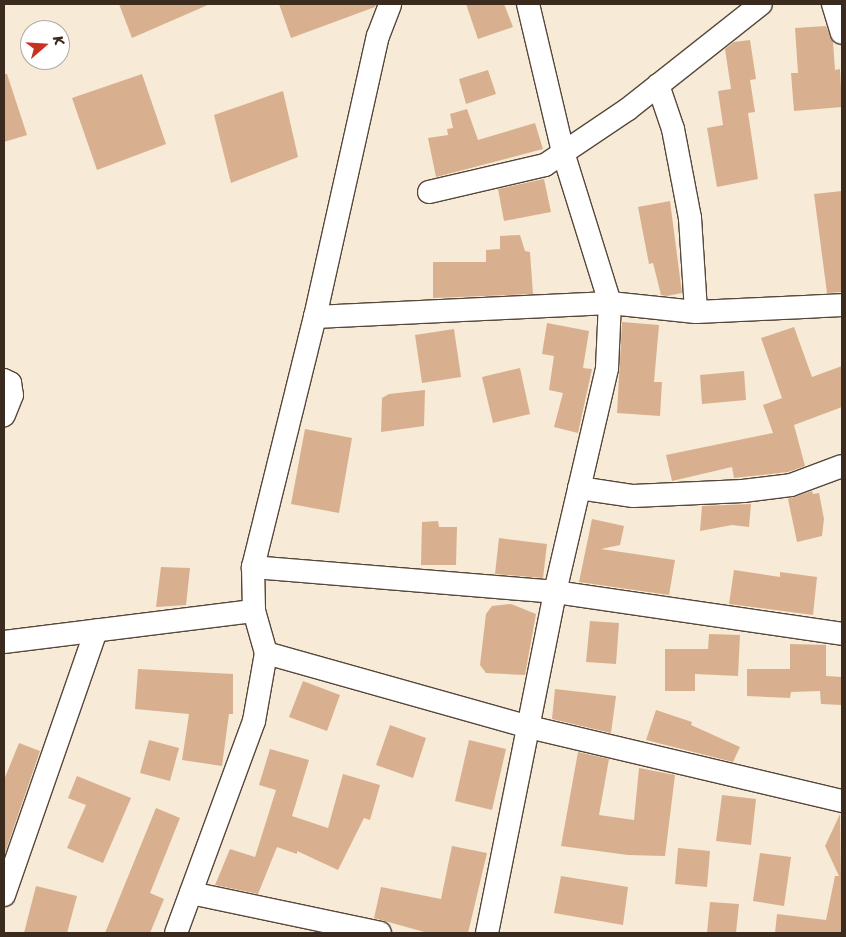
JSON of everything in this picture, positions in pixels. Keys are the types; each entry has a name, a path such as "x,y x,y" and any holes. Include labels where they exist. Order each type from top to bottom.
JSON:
{"street":[{"path":"176,933 254,721 266,653 254,611 252,568 315,318 378,36 390,4"},
{"path":"487,933 555,592 607,368 610,303 563,152 528,4"},
{"path":"430,192 545,165 658,85 761,4"},
{"path":"833,4 842,33"},
{"path":"658,85 673,129 690,218 696,312"},
{"path":"315,318 610,303 696,312 842,305"},
{"path":"4,380 10,383 12,395 4,415"},
{"path":"579,488 633,496 743,491 791,486 842,466"},
{"path":"252,568 555,592 842,634"},
{"path":"4,642 254,611"},
{"path":"4,895 96,632"},
{"path":"266,653 529,727 842,801"},
{"path":"191,893 380,933"}],"building":[{"path":"119,4 210,4 132,38"},
{"path":"279,4 376,4 375,7 291,38"},
{"path":"466,4 504,4 513,27 478,39"},
{"path":"826,26 833,42 835,70 840,69 842,107 794,111 791,73 798,73 795,28"},
{"path":"750,40 756,79 750,80 755,112 748,113 758,179 717,187 707,128 723,125 718,91 731,89 725,49 734,42"},
{"path":"488,70 496,94 466,104 459,79"},
{"path":"4,74 7,74 27,135 4,142"},
{"path":"142,74 166,144 97,170 72,98"},
{"path":"283,91 298,157 231,183 214,115"},
{"path":"467,109 478,140 535,123 543,149 436,177 428,138 448,135 447,129 453,128 450,114"},
{"path":"544,179 551,212 504,221 498,189"},
{"path":"842,191 842,292 827,293 814,194"},
{"path":"670,201 682,293 667,296 661,295 653,263 649,264 638,207"},
{"path":"520,235 525,251 530,252 533,294 433,298 433,262 486,262 486,250 500,249 500,236"},
{"path":"622,322 659,325 654,382 662,382 660,416 617,413"},
{"path":"547,323 589,331 583,368 592,369 578,433 554,427 563,393 549,390 554,356 542,354"},
{"path":"794,327 812,377 842,366 842,407 794,425 805,466 788,472 734,478 732,467 672,481 666,455 773,433 763,405 782,398 761,338"},
{"path":"454,329 461,377 422,383 415,335"},
{"path":"520,368 530,414 493,423 482,377"},
{"path":"744,371 746,400 702,404 700,375"},
{"path":"425,390 424,426 381,432 382,398 389,394"},
{"path":"305,429 352,438 339,513 291,504"},
{"path":"812,491 813,494 819,493 824,519 822,536 797,542 788,499"},
{"path":"751,504 749,527 732,525 700,531 702,506"},
{"path":"592,519 624,526 620,545 601,549 675,560 669,595 579,582"},
{"path":"438,521 439,527 457,527 456,565 421,565 422,522"},
{"path":"499,538 547,544 543,578 495,574"},
{"path":"161,567 190,568 186,605 156,607"},
{"path":"734,570 780,577 780,572 817,577 813,615 729,604"},
{"path":"511,604 536,614 525,675 486,673 480,665 486,614 492,606"},
{"path":"590,621 619,623 616,664 586,662"},
{"path":"709,634 740,635 738,676 695,674 695,691 665,691 665,649 708,649"},
{"path":"790,644 826,645 826,676 842,677 842,705 821,704 820,691 791,692 790,698 747,696 747,669 790,669"},
{"path":"138,669 233,674 233,714 229,714 222,766 182,760 189,714 135,709"},
{"path":"303,681 340,695 327,731 289,717"},
{"path":"555,689 616,696 611,733 552,719"},
{"path":"656,710 692,722 691,725 740,747 733,762 646,740"},
{"path":"390,725 426,738 413,778 376,765"},
{"path":"149,740 179,748 170,781 140,773"},
{"path":"469,740 506,749 492,810 455,801"},
{"path":"19,743 40,751 4,856 4,780"},
{"path":"270,749 309,760 292,816 328,828 343,774 380,785 370,820 364,818 338,870 297,851 297,854 277,847 258,894 215,885 230,849 255,857 276,790 259,785"},
{"path":"578,752 609,759 599,815 634,820 639,768 675,775 665,856 628,855 561,846"},
{"path":"77,776 131,798 103,863 67,848 86,805 68,798"},
{"path":"722,795 756,799 751,845 716,841"},
{"path":"156,808 180,818 150,893 164,899 150,933 105,933"},
{"path":"840,814 842,933 775,933 777,914 826,920 835,876 839,876 825,846"},
{"path":"452,846 487,853 468,933 428,933 374,918 381,887 441,899"},
{"path":"678,848 710,851 707,887 675,884"},
{"path":"760,853 791,857 784,906 753,901"},
{"path":"561,876 628,887 623,925 554,913"},
{"path":"36,886 77,896 67,933 24,933"},
{"path":"710,902 739,904 736,933 707,933"}]}
